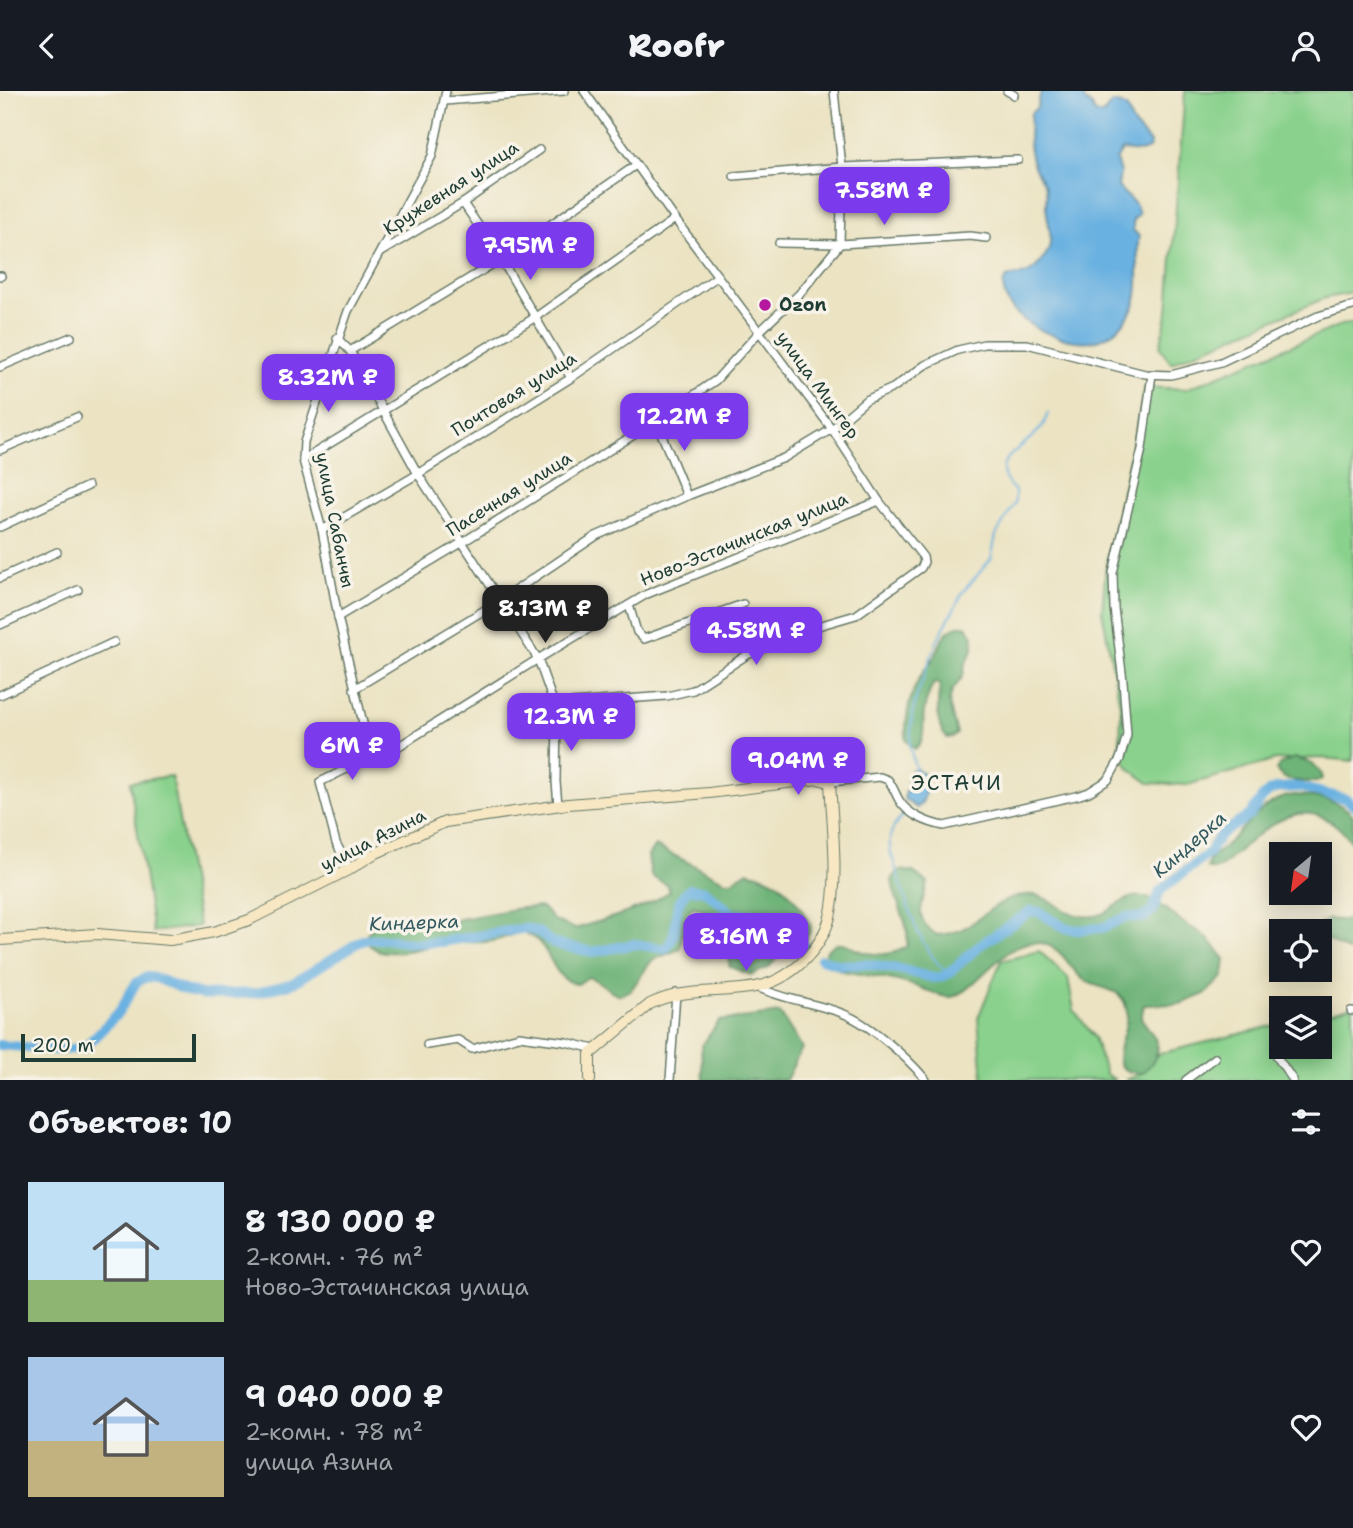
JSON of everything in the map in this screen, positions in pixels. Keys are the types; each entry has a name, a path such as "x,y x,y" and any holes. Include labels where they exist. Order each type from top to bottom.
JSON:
{"street":[{"name":"улица Сабанчы","path":"371,757 338,617 322,530 303,460 304,442 348,311 432,156 446,91"},
{"path":"445,101 564,91"},
{"name":"улица Мингер","path":"556,704 682,694 693,690 747,655 818,626 856,615 921,568 924,562 832,429 675,219 584,91"},
{"path":"834,91 842,167 840,244"},
{"name":"Кружевная улица","path":"381,252 463,203 539,150"},
{"path":"733,176 842,167 1018,160"},
{"path":"350,351 501,258 636,165"},
{"path":"463,203 501,258 571,378"},
{"path":"303,460 534,318 675,219"},
{"path":"779,243 840,244 970,236 986,238"},
{"name":"Пасечная улица","path":"338,617 656,421 716,380 760,331 800,293 840,244"},
{"name":"Почтовая улица","path":"322,530 418,474 571,378 718,276"},
{"path":"354,689 501,600 596,536 687,496 784,459 832,429 866,400 893,388 925,365 958,350 984,344 1027,344 1152,374 1171,375 1221,362 1318,316 1353,306"},
{"path":"0,367 71,337"},
{"path":"337,338 350,351 418,474 538,659 556,704 558,805"},
{"path":"590,1080 589,1060 594,1049 642,1009 676,993 757,987 775,981 801,963 817,944 830,917 834,891 830,782 880,777 888,779 901,803 919,818 944,826 1031,804 1080,795 1108,779 1120,759 1127,735 1113,573 1142,449 1152,374"},
{"path":"0,450 77,417"},
{"path":"656,421 687,496"},
{"path":"0,527 88,486"},
{"name":"Ново-Эстачинская улица","path":"371,757 383,757 647,594 880,501"},
{"path":"0,578 57,552"},
{"path":"0,625 78,590"},
{"path":"629,605 637,632 643,639 743,604"},
{"path":"0,695 114,642"},
{"path":"350,869 336,843 320,782 371,757"},
{"name":"улица Азина","path":"0,940 97,934 170,940 214,932 249,920 405,838 445,822 558,805 709,793 818,779 830,782"},
{"path":"757,987 786,999 835,1010 850,1017 914,1065 926,1080"},
{"path":"670,1080 676,993"},
{"path":"427,1045 458,1040 472,1049 519,1035 594,1049"},
{"path":"1186,1080 1215,1058"},
{"path":"1278,1059 1293,1080"}],"green space":[{"path":"1185,91 1353,91 1353,293 1325,298 1171,363 1160,347 1168,311"},
{"path":"1353,323 1353,761 1322,758 1276,760 1187,785 1149,783 1129,768 1120,752 1121,710 1102,611 1106,566 1145,387 1186,389 1341,325"},
{"path":"963,625 968,627 973,637 973,649 963,676 952,691 949,703 957,734 947,738 940,726 940,684 934,683 924,711 923,736 915,749 906,740 906,731 909,705 915,688 946,633"},
{"path":"1294,758 1315,766 1323,778 1316,782 1299,782 1288,780 1279,774 1276,770 1280,764"},
{"path":"171,776 199,926 153,932 130,782"},
{"path":"1294,795 1326,799 1347,810 1353,815 1353,844 1336,825 1319,816 1302,814 1285,818 1269,827 1221,867 1214,870 1207,868 1214,855 1260,811 1271,803"},
{"path":"655,846 725,881 732,881 748,871 770,879 786,889 810,924 811,929 800,950 785,950 768,968 751,975 729,966 730,956 745,946 746,937 741,927 737,923 692,907 685,918 680,949 652,960 631,990 620,995 588,977 578,984 564,979 539,942 524,932 488,942 450,942 391,952 370,946 364,937 372,928 394,916 428,925 539,907 553,920 575,929 612,918 647,905 670,891 667,885 651,876 648,856"},
{"path":"900,870 913,872 928,883 921,906 922,918 924,924 937,935 961,930 1002,902 1024,895 1042,897 1071,913 1088,917 1105,913 1133,897 1148,898 1209,940 1225,959 1223,977 1205,994 1180,1004 1144,1005 1141,1018 1155,1040 1157,1051 1151,1065 1143,1073 1129,1072 1122,1067 1119,1060 1127,1021 1125,1003 1121,997 1084,980 1059,952 1040,942 1026,943 1012,950 974,983 951,997 906,983 834,967 824,956 828,949 836,944 844,943 857,950 877,954 889,954 907,946 908,937 892,878"},
{"path":"1332,919 1353,924 1353,949 1348,951 1334,944"},
{"path":"1039,951 1068,978 1074,1010 1094,1037 1106,1075 1116,1080 983,1080 978,1018 1001,961"},
{"path":"1353,1006 1353,1080 1125,1080 1142,1073 1158,1054 1269,1027 1269,1059 1332,1059 1332,1012"},
{"path":"780,1013 802,1048 786,1080 703,1080 701,1047 719,1021"}],"water":[{"path":"1041,91 1086,91 1084,100 1092,106 1095,113 1102,115 1112,103 1123,106 1128,110 1134,125 1150,143 1149,149 1141,152 1122,150 1116,160 1120,173 1118,187 1136,205 1139,214 1133,220 1133,230 1139,236 1138,283 1136,301 1126,320 1118,329 1097,340 1071,340 1042,331 1017,314 1004,292 1004,281 1034,269 1046,255 1050,243 1046,190 1034,166 1029,147 1031,113 1037,108"},
{"path":"916,769 924,774 926,787 923,801 917,808 904,799 911,770"}],"waterway":[{"path":"916,771 910,747 912,716 937,641 963,592 991,559 996,535 1015,503 1015,491 1006,481 1004,464 1041,428 1048,413"},
{"name":"Киндерка","path":"821,959 841,965 866,964 933,978 941,977 948,974 980,945 1031,911 1039,912 1065,928 1077,930 1102,928 1126,917 1143,918 1153,910 1160,891 1209,853 1220,835 1250,815 1270,791 1299,787 1346,799 1353,805"},
{"path":"904,814 892,832 891,854 919,934 948,974"},
{"name":"Киндерка","path":"0,1045 58,1050 84,1048 119,1012 136,983 146,977 205,995 256,993 293,983 364,939 411,943 441,942 526,928 538,932 554,944 593,952 635,944 665,949 674,935 679,902 690,889 705,891 733,914 768,916 781,923 807,948"}],"place":[{"name":"Ozon","path":"765,305"}],"district":[{"name":"ЭСТАЧИ","path":"957,783"}]}
